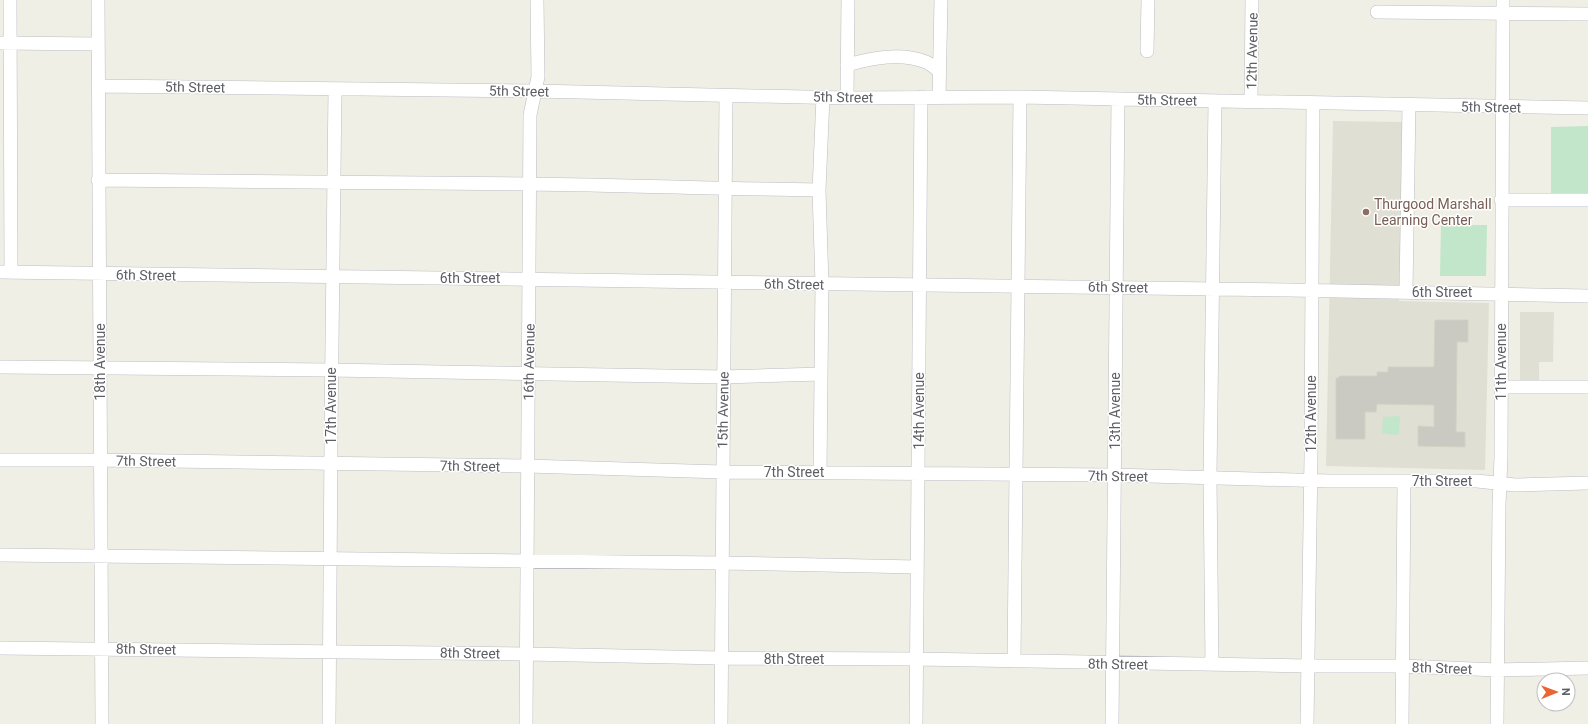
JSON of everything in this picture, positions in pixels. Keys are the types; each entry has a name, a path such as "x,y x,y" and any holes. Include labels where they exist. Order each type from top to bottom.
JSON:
{"street":[{"path":"6,272 5,43 10,0"},
{"name":"18th Avenue","path":"98,0 99,460 102,555 102,724"},
{"name":"16th Avenue","path":"526,724 530,115 538,77 537,0"},
{"path":"847,98 848,0"},
{"path":"939,97 941,0"},
{"path":"1147,51 1148,0"},
{"name":"12th Avenue","path":"1251,102 1252,0"},
{"path":"1377,12 1503,6 1588,14"},
{"name":"11th Avenue","path":"1497,724 1503,6"},
{"path":"5,43 98,44"},
{"path":"847,65 872,58 910,58 927,63 940,71"},
{"name":"5th Street","path":"98,86 535,91 847,98 1020,97 1588,108"},
{"name":"17th Avenue","path":"329,724 331,558 331,277 335,89"},
{"name":"15th Avenue","path":"721,724 726,96"},
{"path":"820,472 822,284 819,190 823,97"},
{"name":"14th Avenue","path":"916,724 921,97"},
{"path":"1014,662 1020,97"},
{"name":"13th Avenue","path":"1112,724 1118,99"},
{"path":"1212,665 1210,477 1215,101"},
{"name":"12th Avenue","path":"1307,724 1313,103"},
{"path":"1406,292 1409,105"},
{"path":"98,180 530,184 819,190"},
{"path":"1502,200 1588,200"},
{"name":"6th Street","path":"6,272 725,283 1116,287 1588,296"},
{"path":"0,367 331,370 724,378 821,374"},
{"path":"1501,387 1588,387"},
{"name":"7th Street","path":"0,460 527,466 722,472 1114,475 1310,480 1477,481 1515,485 1588,483"},
{"path":"1402,724 1404,481"},
{"path":"0,555 526,560 917,567"},
{"name":"8th Street","path":"0,648 330,651 721,658 916,659 1112,664 1402,666 1497,670 1588,668"}],"shaded area":[{"name":"Thurgood Marshall Learning Center","path":"1333,121 1403,122 1399,301 1489,303 1485,470 1326,466"},
{"path":"1520,312 1554,312 1553,362 1539,362 1539,380 1520,380"}],"green space":[{"path":"1588,126 1588,196 1551,196 1551,127"},
{"path":"1441,225 1487,225 1486,276 1440,276"},
{"path":"1400,416 1399,433 1397,435 1382,433 1383,417"}],"building":[{"path":"1435,320 1468,320 1468,342 1457,342 1456,432 1465,432 1465,447 1418,446 1418,426 1434,427 1434,405 1377,404 1376,412 1365,412 1365,439 1336,439 1336,378 1339,378 1339,376 1377,376 1377,372 1388,372 1388,367 1434,367"}],"place":[{"name":"Thurgood Marshall Learning Center","path":"1366,212"}]}
